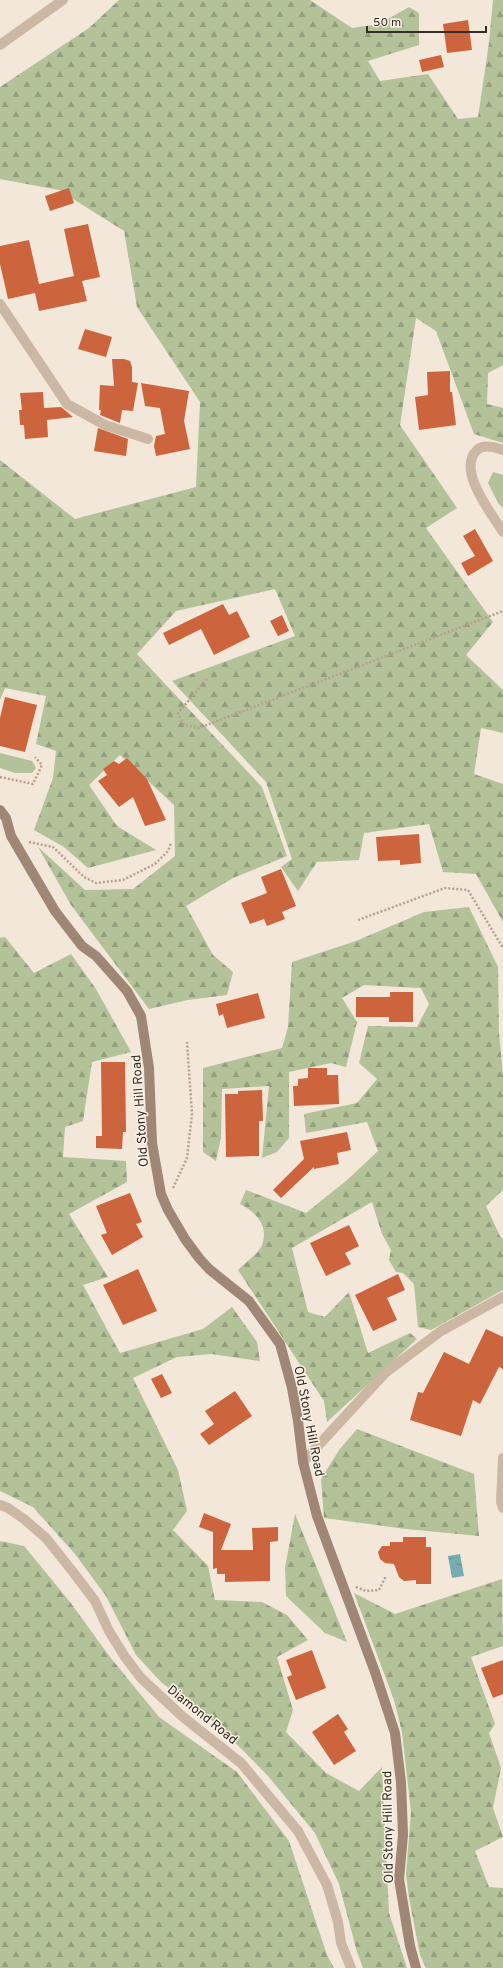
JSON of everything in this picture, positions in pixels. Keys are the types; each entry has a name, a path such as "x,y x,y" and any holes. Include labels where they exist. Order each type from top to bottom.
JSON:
{"street":[{"path":"0,45 63,0"},
{"path":"0,304 67,404 105,425 148,439"},
{"path":"503,450 485,446 478,449 472,457 470,470 474,485 503,532"},
{"name":"Old Stony Hill Road","path":"0,810 6,818 14,842 55,911 82,946 96,956 127,991 141,1016 149,1068 152,1143 159,1183 166,1205 184,1239 210,1269 249,1301 280,1344 292,1388 303,1462 316,1516 342,1583 395,1733 401,1782 403,1835 399,1879 410,1946 416,1968"},
{"path":"303,1462 385,1373 440,1331 503,1297"},
{"path":"503,1458 501,1502 503,1508"},
{"name":"Diamond Road","path":"0,1505 8,1508 24,1519 46,1538 64,1560 95,1601 121,1651 141,1678 183,1717 241,1763 298,1831 327,1885 338,1922 341,1943 351,1968"}],"path":[{"path":"207,679 178,713 184,725 199,728 503,610"},
{"path":"0,777 33,784 42,765 35,757"},
{"path":"14,842 37,842 53,847 84,877 96,883 122,880 154,864 168,851 171,843"},
{"path":"358,920 445,888 468,890 503,948"},
{"path":"166,1205 187,1158 190,1136 192,1114 187,1042"},
{"path":"342,1583 366,1591 379,1590 386,1576"}],"green space":[{"path":"119,0 310,0 352,28 379,24 409,7 419,13 419,45 368,61 380,81 428,74 458,119 478,117 489,43 493,0 503,0 503,365 488,373 487,404 503,408 503,443 474,434 436,331 416,318 400,425 457,508 426,528 493,622 466,655 503,690 503,733 481,728 474,774 503,784 503,922 476,874 443,872 429,824 364,833 359,860 317,862 298,891 281,867 292,859 266,782 172,681 295,636 275,589 176,611 137,654 262,787 287,856 233,878 186,906 213,955 233,972 227,995 188,1000 149,1009 71,905 38,847 85,890 133,889 175,856 174,805 120,755 89,785 117,826 156,850 88,868 64,847 34,830 53,778 56,751 36,744 46,696 5,688 0,700 0,460 75,519 196,487 200,402 137,307 124,231 59,190 0,179 0,87 89,28"},
{"path":"493,472 503,475 503,508 498,503 488,483"},
{"path":"0,753 32,761 36,768 32,773 15,773 0,768"},
{"path":"469,907 498,967 499,1033 503,1075 503,1190 486,1206 500,1236 503,1239 503,1290 431,1330 418,1327 414,1284 403,1273 396,1272 389,1260 391,1250 382,1234 372,1202 292,1248 308,1312 325,1317 349,1292 368,1353 410,1333 417,1339 327,1422 324,1401 238,1270 261,1248 264,1238 264,1232 260,1220 246,1207 240,1204 246,1190 306,1213 347,1180 378,1151 367,1122 306,1133 304,1114 357,1103 377,1079 359,1063 368,1026 417,1027 429,1004 421,988 364,985 342,998 357,1022 346,1067 331,1063 289,1072 289,1138 277,1152 262,1158 269,1086 222,1089 221,1138 216,1161 203,1152 203,1068 282,1048 288,1027 292,962 356,941 424,912"},
{"path":"5,937 34,973 71,954 96,989 131,1052 92,1062 83,1121 65,1127 63,1157 126,1161 127,1182 69,1214 108,1277 83,1285 120,1353 203,1329 232,1307 257,1342 260,1361 211,1354 177,1357 133,1378 178,1470 187,1511 173,1530 208,1566 215,1600 262,1602 287,1615 308,1640 277,1657 293,1710 286,1732 326,1773 359,1791 382,1767 389,1913 407,1968 363,1968 357,1952 339,1884 315,1833 268,1776 218,1725 161,1682 136,1655 106,1596 75,1554 33,1507 0,1491 0,938"},
{"path":"357,1429 474,1474 479,1536 406,1529 324,1518 321,1479 339,1450"},
{"path":"295,1514 347,1642 325,1633 286,1596 285,1568"},
{"path":"0,1541 24,1546 70,1602 110,1657 159,1717 237,1772 289,1841 327,1955 334,1968 0,1968"},
{"path":"502,1579 503,1646 471,1657 495,1724 489,1733 501,1768 493,1808 503,1837 475,1851 489,1887 503,1888 503,1968 426,1968 420,1955 406,1874 411,1812 402,1732 394,1700 354,1593 395,1614"}],"water":[{"path":"460,1554 464,1576 452,1578 448,1556"}],"building":[{"path":"468,20 472,50 447,53 443,24"},
{"path":"441,55 444,67 422,72 419,60"},
{"path":"69,188 74,203 50,211 45,196"},
{"path":"88,224 100,277 82,281 87,301 39,311 35,293 8,299 0,264 0,246 29,240 39,284 74,276 64,229"},
{"path":"85,329 112,337 106,357 78,349"},
{"path":"112,359 124,359 130,361 132,367 132,382 138,383 133,411 122,410 120,423 100,415 101,410 99,410 100,385 114,386"},
{"path":"450,371 450,392 452,392 456,425 419,430 415,397 428,395 427,372"},
{"path":"141,383 189,391 184,421 190,449 156,456 154,446 156,436 165,434 160,408 145,406"},
{"path":"43,392 44,408 61,407 73,417 47,420 48,437 25,439 24,425 20,425 19,410 22,410 20,393"},
{"path":"98,428 128,439 126,456 94,451"},
{"path":"475,529 493,561 468,576 461,563 475,556 463,536"},
{"path":"223,604 229,615 237,611 250,637 214,655 201,629 169,645 163,633"},
{"path":"282,615 289,631 278,636 270,621"},
{"path":"5,697 37,705 25,752 0,746 0,718"},
{"path":"127,758 147,779 166,820 145,826 133,797 119,807 98,781 107,775 103,769 114,761 119,764"},
{"path":"419,834 421,863 400,865 400,860 378,861 376,837"},
{"path":"281,869 296,906 282,912 285,919 267,926 264,919 250,924 241,903 267,893 261,877"},
{"path":"390,992 413,992 413,1022 389,1022 389,1017 356,1017 356,997 390,997"},
{"path":"258,993 265,1018 227,1028 223,1014 219,1016 216,1004"},
{"path":"101,1062 125,1062 126,1132 123,1132 122,1149 96,1148 96,1136 102,1136"},
{"path":"308,1068 327,1068 327,1075 338,1075 339,1104 294,1106 293,1086 298,1086 298,1079 308,1078"},
{"path":"262,1090 263,1121 259,1121 259,1156 226,1157 225,1094 238,1094 238,1091"},
{"path":"347,1132 351,1150 337,1153 339,1164 314,1169 314,1167 281,1198 273,1190 304,1159 300,1141"},
{"path":"130,1193 142,1222 136,1224 143,1237 112,1255 101,1235 107,1233 96,1206"},
{"path":"349,1225 359,1246 345,1253 351,1264 326,1276 310,1243"},
{"path":"138,1269 157,1311 123,1325 103,1285"},
{"path":"398,1274 405,1290 387,1298 397,1320 373,1331 355,1295"},
{"path":"486,1329 503,1337 503,1369 499,1367 480,1404 473,1400 461,1436 410,1420 418,1392 423,1393 444,1352 469,1364"},
{"path":"162,1374 172,1393 161,1398 151,1379"},
{"path":"235,1391 252,1416 209,1445 200,1434 214,1424 205,1411"},
{"path":"204,1513 231,1524 221,1550 253,1550 252,1528 278,1527 278,1541 270,1542 270,1581 225,1582 225,1574 217,1574 217,1568 213,1569 213,1532 199,1527"},
{"path":"403,1537 426,1537 426,1547 431,1547 431,1584 416,1584 416,1580 404,1581 399,1577 394,1564 385,1563 380,1559 378,1552 382,1546 390,1546 390,1542 403,1542"},
{"path":"312,1650 326,1688 296,1700 287,1677 292,1675 286,1660"},
{"path":"503,1660 503,1694 493,1698 481,1668"},
{"path":"338,1714 348,1729 344,1732 356,1751 334,1765 312,1732"}]}
